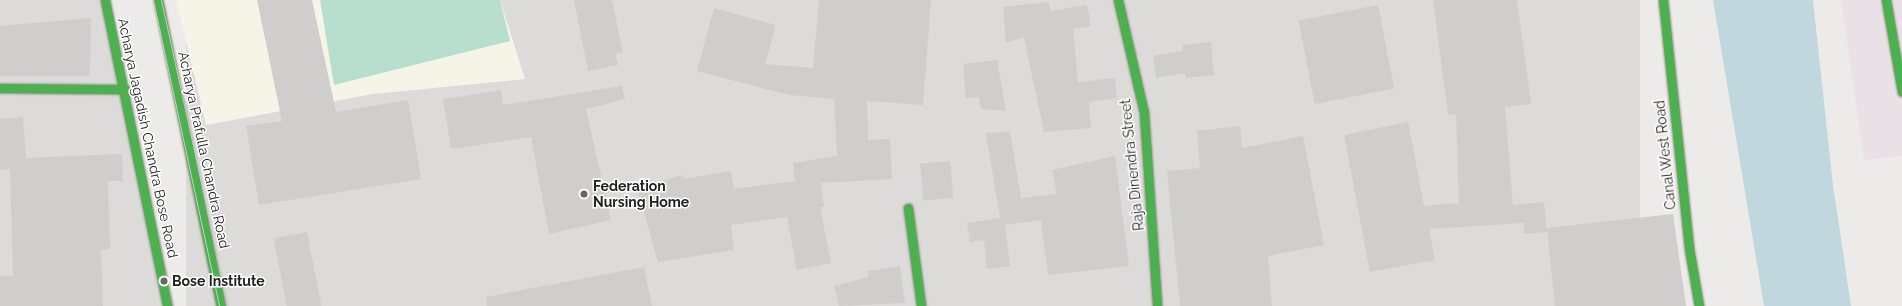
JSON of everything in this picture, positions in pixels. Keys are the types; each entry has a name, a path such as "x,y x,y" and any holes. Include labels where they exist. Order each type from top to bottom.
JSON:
{"main road":[{"name":"Acharya Jagadish Chandra Bose Road","path":"105,0 125,89 167,306"},
{"name":"Acharya Prafulla Chandra Road","path":"158,0 222,306"},
{"name":"Raja Dinendra Street","path":"1118,0 1144,113 1157,306"},
{"name":"Canal West Road","path":"1663,0 1689,248 1700,306"},
{"path":"1886,0 1902,92"},
{"path":"0,88 125,89"},
{"path":"908,208 921,306"}],"shaded area":[{"path":"0,0 108,0 175,306 0,306"},
{"path":"176,0 500,0 525,79 373,94 206,125"},
{"path":"186,0 1640,0 1640,306 186,306"},
{"path":"1841,0 1902,0 1902,156 1864,160"}],"green space":[{"path":"320,0 500,0 510,41 334,85"}],"water":[{"path":"1713,0 1813,0 1833,185 1851,306 1764,306"}],"building":[{"path":"257,0 312,0 336,112 408,100 421,179 259,205 246,126 282,121"},
{"path":"574,0 612,0 623,53 615,54 618,65 588,71"},
{"path":"819,0 931,0 923,105 867,101 868,140 890,139 892,179 821,183 824,207 820,207 831,263 797,270 787,217 731,225 734,250 658,262 637,188 683,175 684,179 731,171 734,189 795,181 793,163 837,156 834,99 789,95 697,71 714,8 776,25 765,64 813,68"},
{"path":"1433,0 1517,0 1531,104 1505,107 1513,205 1544,202 1547,232 1524,234 1524,223 1429,229 1435,260 1370,272 1344,135 1408,122 1424,206 1459,203 1456,114 1448,115"},
{"path":"1049,2 1050,11 1087,5 1091,26 1073,29 1078,82 1115,78 1117,98 1089,102 1091,128 1044,132 1024,38 1006,42 1003,7"},
{"path":"1378,5 1394,88 1315,104 1298,20"},
{"path":"91,18 90,76 0,76 0,26"},
{"path":"1211,42 1214,75 1186,78 1185,73 1156,78 1153,56 1183,51 1183,45"},
{"path":"997,60 1006,111 981,109 979,97 966,98 963,64"},
{"path":"622,86 625,99 586,109 611,220 549,234 531,137 451,149 443,99 501,90 503,105"},
{"path":"23,117 26,158 122,154 123,181 108,181 110,249 101,250 103,306 0,306 0,276 13,276 10,169 0,170 0,119"},
{"path":"1240,126 1242,148 1303,136 1324,245 1268,256 1272,306 1180,306 1167,171 1200,168 1197,131"},
{"path":"1010,132 1021,198 1057,194 1052,170 1115,156 1129,266 1048,275 1041,220 1005,225 1010,266 987,269 984,240 970,242 967,223 1000,218 986,133"},
{"path":"950,161 953,198 923,200 920,164"},
{"path":"1673,214 1686,306 1555,306 1547,228"},
{"path":"307,232 321,306 287,306 274,238"},
{"path":"900,266 905,303 839,306 834,286 868,277 868,271"},
{"path":"644,267 652,306 487,306 486,297"}],"tram line":[{"path":"153,0 219,306"},
{"path":"161,0 228,306"}],"traffic: fast":[{"path":"105,0 167,306"},
{"path":"158,0 221,306"},
{"path":"1118,0 1144,113 1157,306"},
{"path":"1663,0 1689,248 1699,306"},
{"path":"1886,0 1902,92"},
{"path":"0,88 125,89"},
{"path":"908,208 921,306"}],"place":[{"name":"Federation Nursing Home","path":"584,194"},
{"name":"Bose Institute","path":"164,281"}]}
